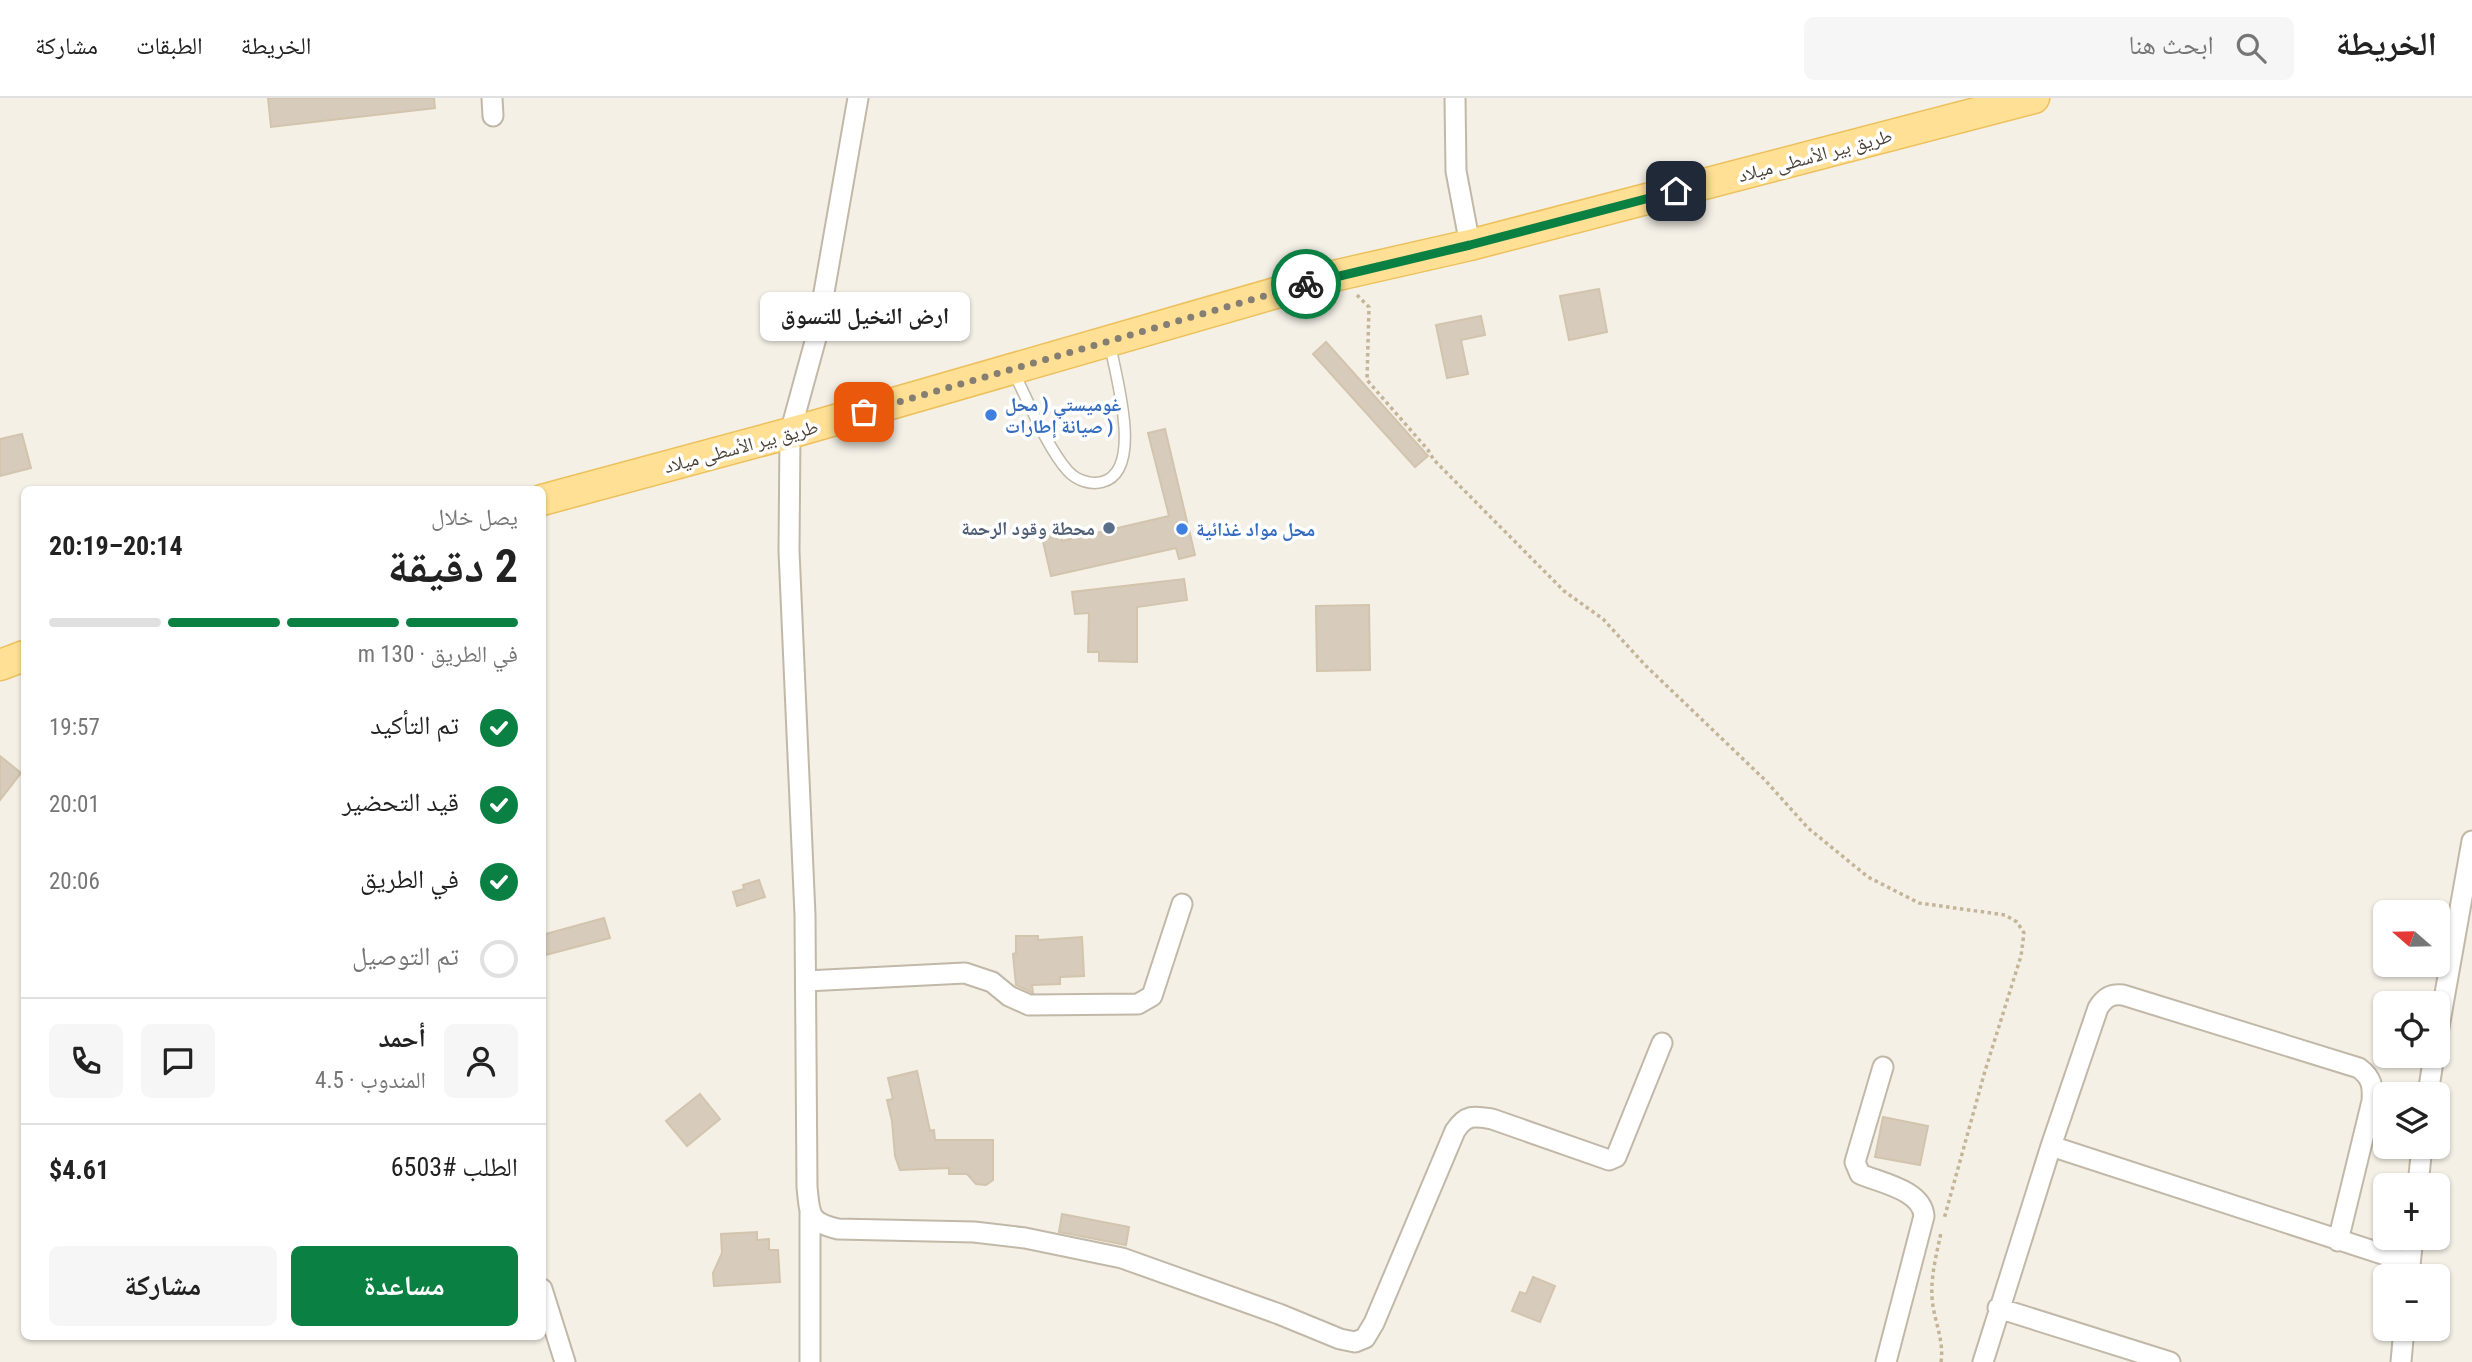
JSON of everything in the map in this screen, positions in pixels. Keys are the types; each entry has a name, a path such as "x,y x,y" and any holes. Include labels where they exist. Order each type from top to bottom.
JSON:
{"main road":[{"name":"طريق بير الأسطى ميلاد","path":"546,499 790,433 1338,275 1470,245 1985,104 2034,98"},
{"path":"0,665 21,657"}],"street":[{"path":"810,1362 805,915 789,551 790,433 816,338 859,98"},
{"path":"1455,98 1456,171 1470,245"},
{"path":"2445,991 2472,841"},
{"path":"806,981 965,973 992,982 1009,996 1029,1005 1138,1004 1152,996 1182,904"},
{"path":"1983,1362 1998,1308 2098,1008 2113,994 2359,1068 2369,1075 2373,1087 2372,1101 2338,1241"},
{"path":"810,1213 820,1225 838,1229 974,1232 1025,1238 1122,1258 1279,1314 1340,1339 1355,1342 1365,1338 1374,1323 1461,1120 1475,1116 1492,1119 1609,1160 1616,1157 1662,1043"},
{"path":"1883,1067 1855,1162 1860,1174 1912,1195 1923,1206 1924,1216 1886,1362"},
{"path":"2051,1146 2338,1241 2395,1264"},
{"path":"546,1302 565,1362"},
{"path":"1998,1308 2170,1362"},
{"path":"2400,1362 2402,1341"}],"lane":[{"path":"1012,369 1070,474 1084,482 1102,482 1118,473 1124,460 1127,439 1109,341"}],"path":[{"path":"1338,275 1369,307 1367,380 1434,460 1564,591 1603,619 1654,674 1765,780 1808,828 1868,877 1919,903 2005,915 2017,922 2024,933 2021,956 1950,1192 1934,1263 1932,1303 1943,1351 1941,1362"}],"building":[{"path":"268,98 434,98 435,108 271,127"},
{"path":"1599,289 1607,332 1569,340 1560,296"},
{"path":"1481,316 1485,335 1461,340 1468,374 1447,378 1436,325"},
{"path":"1326,342 1428,456 1415,467 1313,354"},
{"path":"1165,429 1195,555 1179,559 1176,548 1051,576 1041,533 1060,529 1062,541 1169,516 1148,433"},
{"path":"22,434 31,468 0,476 0,439"},
{"path":"1184,579 1187,600 1137,607 1137,662 1099,661 1099,652 1088,652 1089,613 1075,614 1072,592"},
{"path":"1369,605 1370,670 1317,671 1316,606"},
{"path":"0,756 21,773 0,800"},
{"path":"759,880 765,897 737,906 733,892 744,889 743,885"},
{"path":"604,918 610,938 546,955 546,934"},
{"path":"1016,936 1038,936 1038,940 1082,937 1084,976 1060,977 1060,984 1032,985 1033,993 1016,985 1013,954 1016,953"},
{"path":"917,1071 930,1131 934,1130 935,1140 993,1140 993,1180 986,1185 976,1184 967,1174 949,1174 949,1168 900,1170 895,1156 887,1100 893,1099 888,1078"},
{"path":"700,1094 720,1119 687,1146 666,1121"},
{"path":"1883,1117 1928,1126 1920,1165 1875,1157"},
{"path":"1062,1214 1129,1227 1126,1245 1059,1232"},
{"path":"757,1232 757,1240 769,1239 769,1250 778,1250 780,1282 714,1286 713,1273 722,1253 721,1234"},
{"path":"1533,1277 1555,1286 1540,1322 1512,1311 1520,1292 1526,1294"}],"way so far":[{"path":"864,412 1306,284"}],"place":[{"name":"ارض النخيل للتسوق","path":"864,412"},
{"name":"غوميستي ( محل صيانة إطارات )","path":"991,415"},
{"name":"محطة وقود الرحمة","path":"1109,528"},
{"name":"محل مواد غذائية","path":"1182,529"}],"route":[{"path":"1306,284 1470,245 1676,191"}]}
